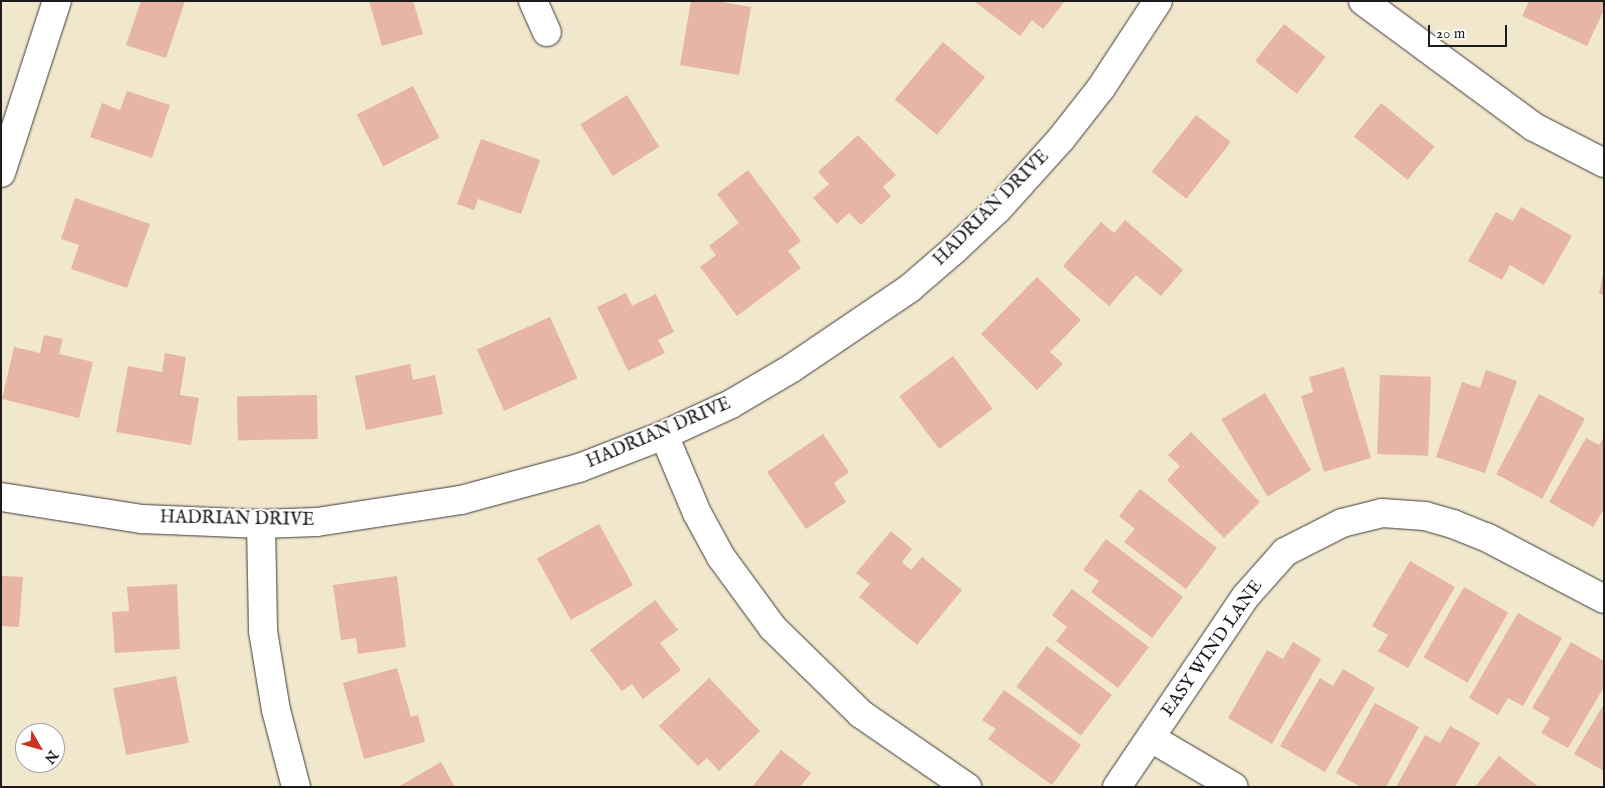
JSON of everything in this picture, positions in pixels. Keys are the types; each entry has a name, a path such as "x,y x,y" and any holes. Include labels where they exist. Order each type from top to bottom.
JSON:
{"street":[{"path":"1,173 57,1"},
{"path":"533,1 547,32"},
{"name":"HADRIAN DRIVE","path":"1,497 142,519 261,524 317,522 461,500 579,468 664,435 731,404 792,368 894,300 939,263 998,209 1061,139 1101,88 1158,1"},
{"path":"1363,1 1534,127 1604,163"},
{"path":"664,435 697,513 717,549 773,628 861,714 967,787"},
{"name":"EASY WIND LANE","path":"1117,787 1246,596 1285,552 1342,523 1382,513 1424,516 1453,524 1486,537 1604,599"},
{"path":"261,524 263,631 276,710 296,787"},
{"path":"1151,738 1234,787"}],"building":[{"path":"141,1 185,1 166,58 126,45"},
{"path":"369,1 413,1 423,34 382,46"},
{"path":"691,1 716,1 751,7 739,75 680,65"},
{"path":"974,1 1065,1 1043,29 1032,20 1020,36"},
{"path":"1529,1 1604,1 1604,10 1587,46 1522,16"},
{"path":"1284,24 1326,57 1297,94 1255,61"},
{"path":"943,42 985,77 937,135 895,99"},
{"path":"413,86 439,138 383,166 357,115"},
{"path":"127,91 170,105 152,158 90,137 102,103 120,110"},
{"path":"627,95 659,147 613,176 580,124"},
{"path":"1381,103 1435,146 1408,180 1354,136"},
{"path":"1196,115 1231,142 1186,199 1152,172"},
{"path":"858,135 896,175 883,187 891,196 861,225 849,213 837,224 813,198 829,184 818,172"},
{"path":"481,139 540,160 521,214 478,199 474,210 457,204"},
{"path":"748,170 801,241 788,251 801,268 737,316 700,267 716,255 709,246 739,223 717,194"},
{"path":"75,198 150,224 127,288 71,269 79,245 61,239"},
{"path":"1521,207 1572,236 1544,285 1510,265 1502,280 1468,261 1496,212 1513,221"},
{"path":"1125,220 1183,270 1161,296 1136,275 1109,306 1063,266 1101,222 1114,233"},
{"path":"1604,274 1604,295 1599,294"},
{"path":"1037,277 1081,320 1050,352 1063,364 1037,390 981,334"},
{"path":"626,293 632,306 656,294 674,332 658,340 665,353 628,371 597,307"},
{"path":"550,317 577,378 504,411 477,350"},
{"path":"44,335 63,339 59,354 93,362 79,418 2,399 14,347 40,353"},
{"path":"165,353 186,357 180,395 199,398 191,445 116,432 128,366 162,372"},
{"path":"953,356 993,409 939,449 899,396"},
{"path":"410,364 413,380 435,375 443,414 366,430 355,376"},
{"path":"1344,367 1371,458 1324,472 1301,396 1313,392 1309,377"},
{"path":"1486,370 1517,381 1485,473 1436,457 1462,382 1480,388"},
{"path":"1380,375 1431,377 1428,456 1377,454"},
{"path":"1265,393 1311,470 1268,496 1221,419"},
{"path":"1539,394 1585,418 1542,499 1496,474"},
{"path":"317,395 318,439 238,440 237,396"},
{"path":"1191,432 1260,502 1224,538 1167,480 1180,466 1168,455"},
{"path":"823,434 849,472 834,483 846,502 806,529 767,472"},
{"path":"1604,437 1604,509 1593,527 1549,502 1586,438 1599,445"},
{"path":"1140,489 1217,548 1186,589 1124,542 1135,529 1119,516"},
{"path":"599,524 633,585 571,620 537,558"},
{"path":"891,531 912,549 902,562 911,570 922,557 962,590 917,645 859,597 870,584 856,573"},
{"path":"1106,539 1183,597 1152,638 1091,592 1099,581 1083,570"},
{"path":"1410,561 1455,587 1408,668 1378,651 1388,635 1372,626"},
{"path":"1,576 23,577 19,627 1,626"},
{"path":"397,576 406,647 358,654 356,638 341,640 333,585"},
{"path":"177,584 180,649 115,653 112,612 129,611 127,587"},
{"path":"1464,587 1508,612 1468,683 1424,657"},
{"path":"1072,589 1149,647 1118,688 1056,641 1067,627 1052,615"},
{"path":"655,600 678,630 660,643 681,670 643,699 632,684 622,691 590,650"},
{"path":"1518,613 1562,638 1523,706 1508,698 1498,715 1469,698"},
{"path":"1293,642 1321,659 1272,744 1228,718 1267,650 1283,659"},
{"path":"1571,642 1604,661 1604,687 1568,748 1541,733 1550,718 1532,708"},
{"path":"1047,646 1112,695 1081,735 1016,687"},
{"path":"397,668 411,717 418,715 425,742 364,759 343,683"},
{"path":"1343,669 1375,688 1325,772 1280,746 1320,678 1333,686"},
{"path":"176,676 189,743 126,755 113,688"},
{"path":"709,678 760,731 719,771 707,758 698,766 659,726"},
{"path":"1004,690 1081,745 1052,785 988,739 996,729 982,720"},
{"path":"1375,703 1419,727 1386,787 1361,787 1336,773"},
{"path":"1604,704 1604,771 1574,754"},
{"path":"1450,726 1480,743 1455,787 1396,787 1425,735 1440,743"},
{"path":"781,750 811,773 800,787 752,787"},
{"path":"1499,756 1539,787 1475,787"},
{"path":"441,762 455,787 398,787"}]}
